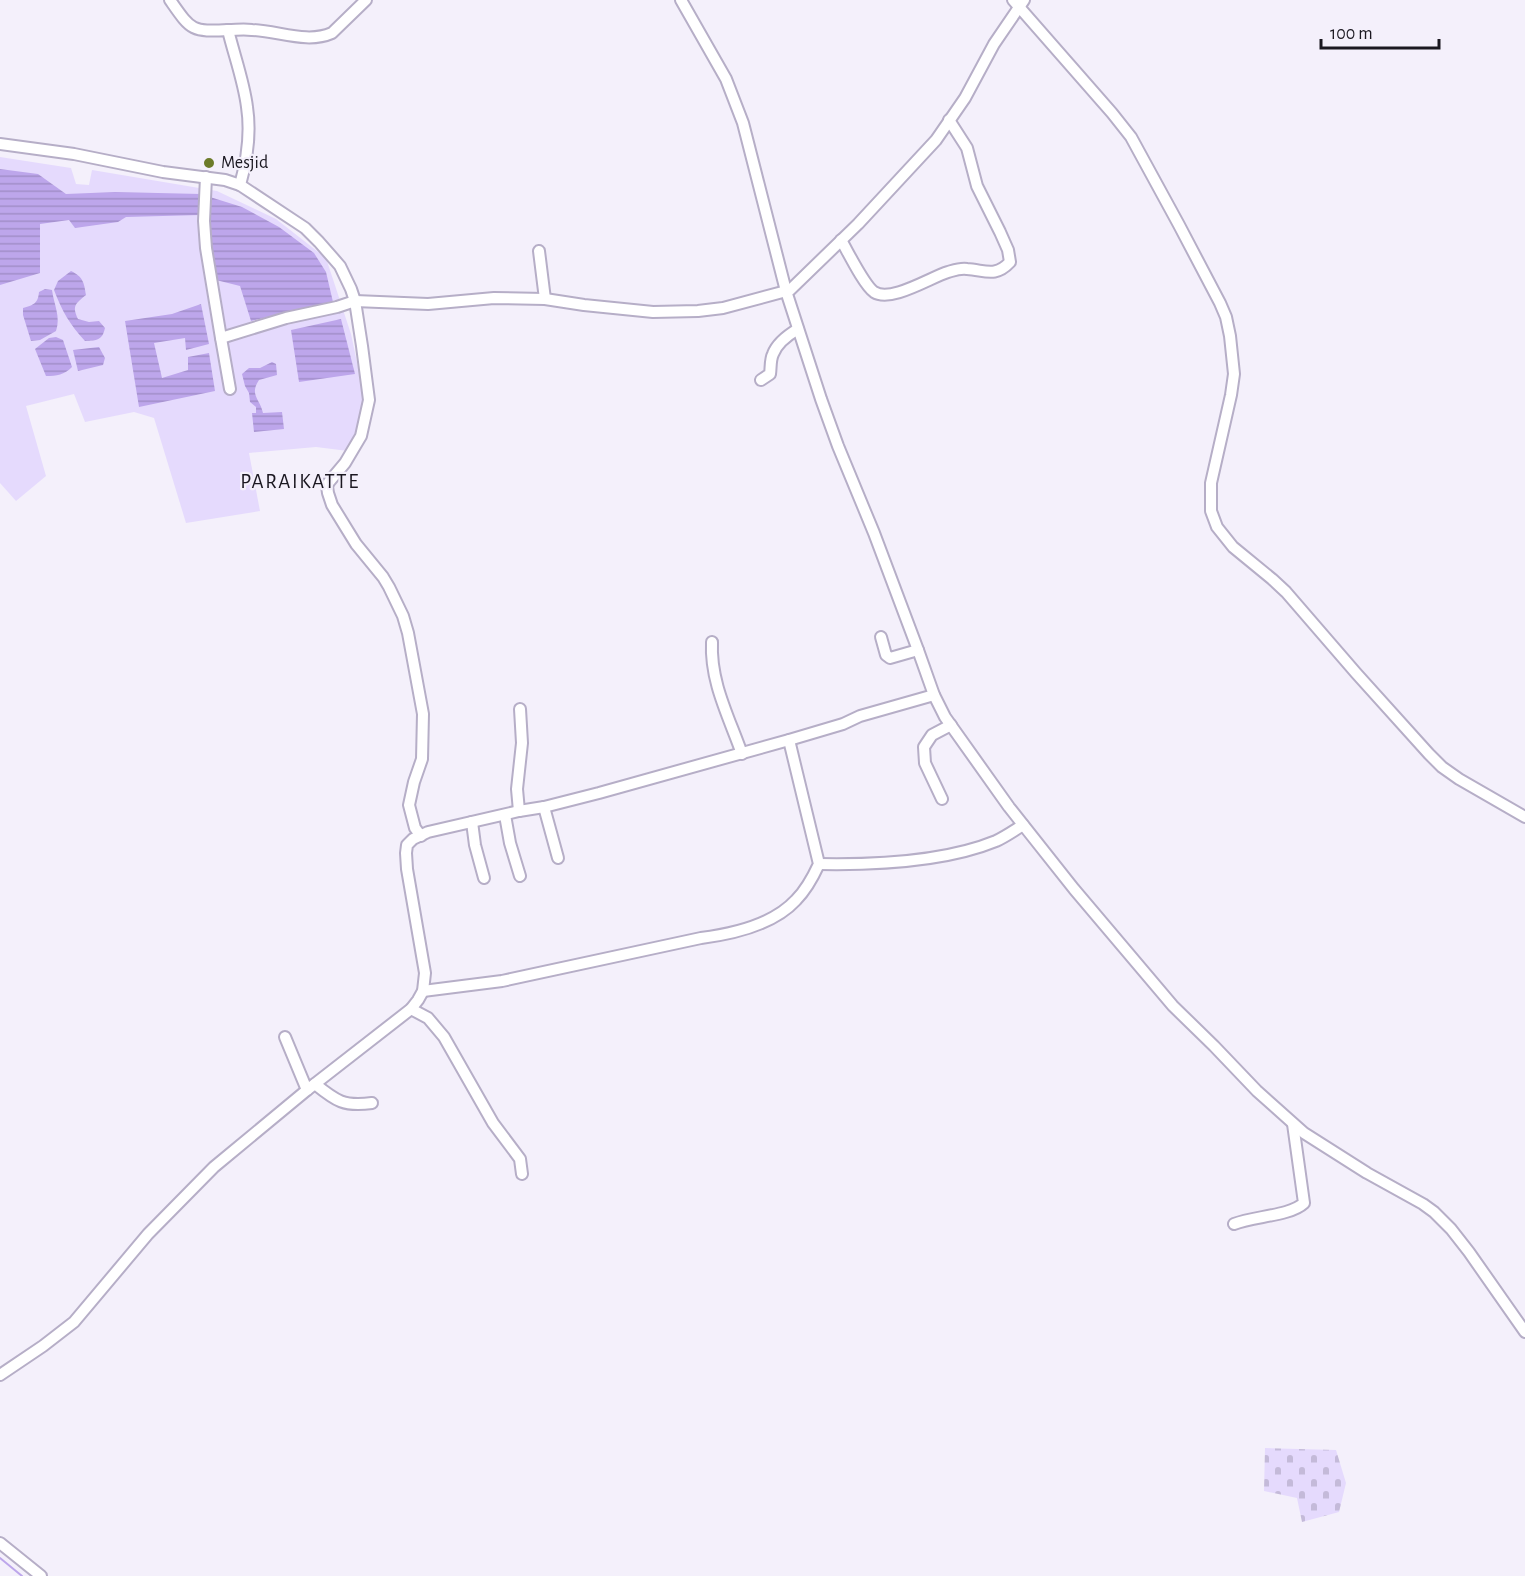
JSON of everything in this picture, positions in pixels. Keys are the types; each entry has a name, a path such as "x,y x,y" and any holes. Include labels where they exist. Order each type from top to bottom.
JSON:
{"street":[{"path":"170,0 189,26 197,30 253,30 306,38 333,33 366,0"},
{"path":"681,0 726,79 736,102 786,291 838,446 874,533 934,695 951,725 1023,825 1173,1006 1257,1091 1304,1133 1434,1212 1469,1252 1525,1332"},
{"path":"221,338 286,318 355,301 428,304 494,298 545,298 584,305 653,312 698,311 723,308 786,291 795,286 841,240 936,140 964,98 1019,2 1131,137 1226,317 1234,374 1211,483 1211,511 1217,526 1233,547 1286,592 1435,761 1459,779 1525,817"},
{"path":"228,30 249,119 247,154 240,185"},
{"path":"841,240 868,285 874,292 885,294 909,289 944,273 959,269 986,273 1010,262 1008,250 977,186 967,148 950,120"},
{"path":"0,144 74,154 163,172 225,180 240,185 305,228 340,267 355,301 369,400 361,436 345,463 327,486 332,505 356,544 389,587 401,609 408,633 423,714 422,759 409,805 421,836"},
{"path":"206,177 204,221 206,248 230,389"},
{"path":"539,251 545,298"},
{"path":"761,380 770,374 773,354 777,348 785,337 798,329"},
{"path":"881,637 886,655 890,658 918,650"},
{"path":"712,642 711,657 719,692 742,754"},
{"path":"0,1375 74,1322 148,1234 214,1167 411,1009 418,1000 423,991 425,973 407,868 406,853 413,839 428,832 544,807 742,754 934,695"},
{"path":"519,811 517,789 522,743 520,709"},
{"path":"942,799 925,763 924,747 932,735 951,725"},
{"path":"423,991 502,981 598,959 717,936 767,921 784,911 796,901 819,864 789,740"},
{"path":"544,807 558,858"},
{"path":"506,815 510,843 520,876"},
{"path":"472,822 484,878"},
{"path":"819,864 846,865 936,857 978,848 998,840 1023,825"},
{"path":"411,1009 428,1018 444,1037 492,1123 520,1159 522,1174"},
{"path":"285,1037 311,1087 348,1105 372,1103"},
{"path":"1234,1224 1296,1209 1304,1203 1293,1124"},
{"path":"0,1543 41,1576"}],"green space":[{"path":"0,157 71,168 76,184 89,185 92,170 217,191 276,219 326,258 351,334 368,414 356,452 316,447 249,453 260,511 186,523 154,418 134,412 85,422 74,394 26,406 46,476 16,501 0,483"},
{"path":"1265,1448 1336,1450 1346,1483 1339,1512 1302,1522 1297,1498 1264,1491"}],"shaded area":[{"path":"0,169 38,174 66,194 115,192 201,194 200,215 126,217 118,222 75,228 69,220 40,224 40,273 0,285"},
{"path":"210,197 242,207 279,227 314,253 326,272 333,302 251,321 240,286 216,280 210,267"},
{"path":"71,271 82,280 86,295 75,308 76,315 78,319 89,322 99,321 105,328 98,339 85,341 63,311 57,298 54,290 58,281"},
{"path":"45,289 52,290 57,316 56,331 40,340 31,341 23,308 34,303 39,292"},
{"path":"201,304 209,344 186,350 185,338 154,343 162,378 188,370 188,357 209,353 215,391 139,407 125,321 172,314"},
{"path":"341,319 355,374 299,382 291,330"},
{"path":"56,337 63,340 72,367 66,372 46,376 35,349 49,338"},
{"path":"99,347 105,358 103,365 78,371 73,350"},
{"path":"272,362 276,364 277,375 259,380 255,393 263,413 282,412 284,429 254,432 252,413 256,413 256,407 250,402 242,374 249,368 260,368"}],"waterway":[{"path":"0,1558 22,1576"}],"place":[{"name":"Mesjid","path":"209,163"}],"district":[{"name":"PARAIKATTE","path":"300,481"}]}
